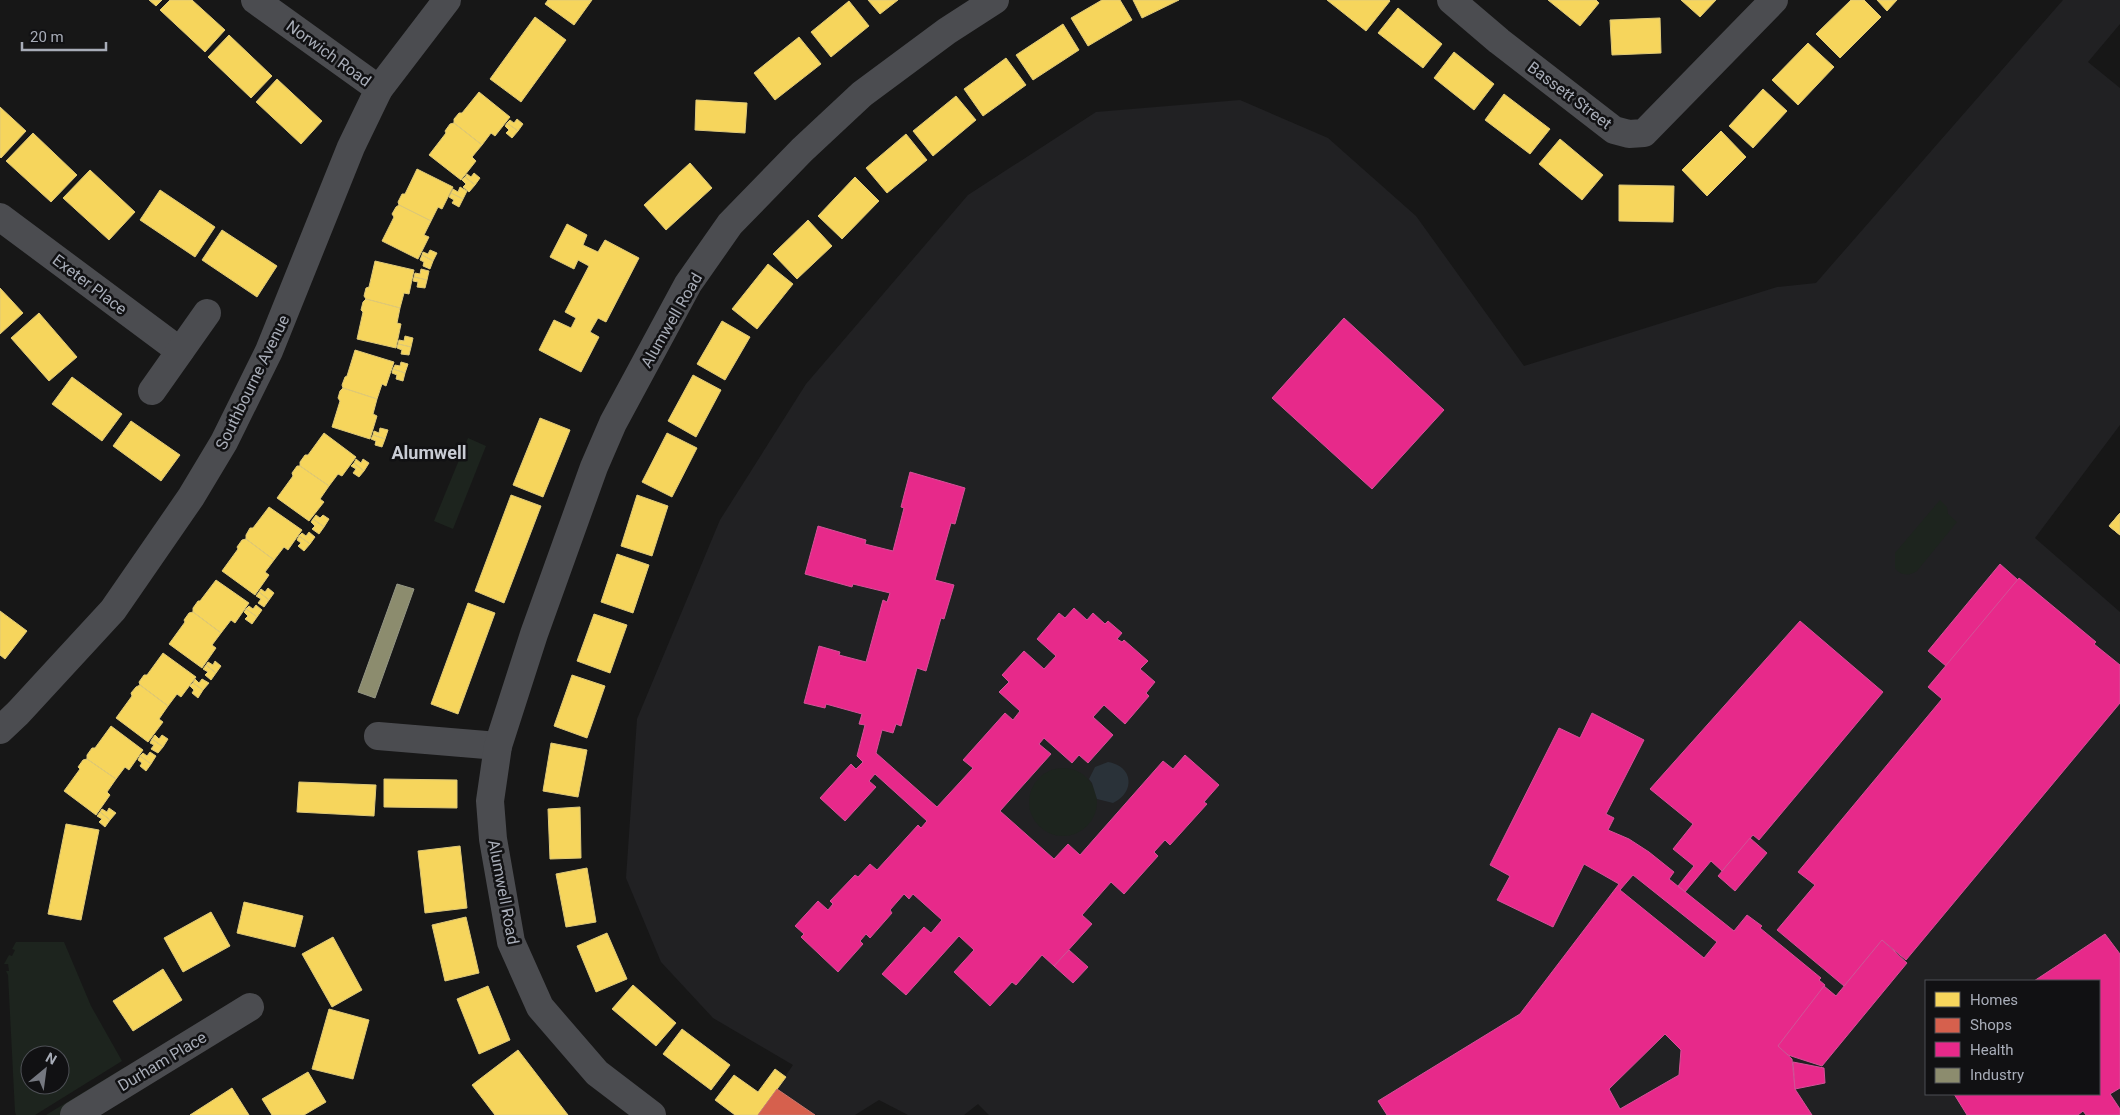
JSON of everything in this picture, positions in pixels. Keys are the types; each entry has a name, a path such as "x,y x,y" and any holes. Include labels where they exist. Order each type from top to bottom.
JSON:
{"street":[{"name":"Norwich Road","path":"255,0 379,89"},
{"name":"Southbourne Avenue","path":"0,730 113,610 191,497 224,442 250,393 283,320 351,147 379,89 447,0"},
{"name":"Alumwell Road","path":"652,1115 597,1073 540,1008 512,942 493,839 490,800 498,746 534,634 594,467 613,423 688,284 730,224 802,150 862,94 947,31 996,0"},
{"name":"Bassett Street","path":"1451,0 1499,41 1614,130 1629,134 1644,133 1774,0"},
{"name":"Exeter Place","path":"0,217 180,351"},
{"path":"152,391 207,313"},
{"path":"378,736 498,746"},
{"name":"Durham Place","path":"74,1115 250,1007"}],"shaded area":[{"path":"2063,0 2120,0 2120,24 2088,62 2120,88 2120,425 2035,538 2120,612 2120,1115 989,1115 978,1104 964,1115 908,1115 879,1100 855,1115 758,1115 793,1065 713,1018 661,962 626,878 637,719 720,520 806,384 968,195 1096,112 1240,100 1328,138 1416,216 1524,366 1777,287 1816,283"},
{"path":"468,438 486,446 453,529 434,521"},
{"path":"1940,500 1947,507 1948,514 1957,522 1917,571 1911,574 1900,573 1895,568 1895,553"},
{"path":"1108,762 1116,764 1123,769 1127,774 1128,780 1125,793 1113,803 1097,799 1089,779 1095,767"},
{"path":"1056,768 1070,768 1082,773 1092,783 1097,795 1097,809 1092,821 1082,831 1070,836 1056,836 1044,831 1034,821 1029,809 1029,795 1034,783 1044,773"},
{"path":"16,942 64,942 91,1006 122,1061 70,1093 70,1045 20,1045 20,1095 67,1095 35,1115 16,1115 15,1112 8,975 6,971 9,971 8,964 4,964 9,955 12,956 15,950 12,949"},
{"path":"125,1067 127,1070 61,1115 46,1115"}],"building: Homes":[{"path":"149,0 162,0 156,6"},
{"path":"170,0 192,0 225,30 205,52 160,10"},
{"path":"548,0 592,0 574,25 545,4"},
{"path":"868,0 898,0 880,14"},
{"path":"1102,0 1120,0 1132,20 1088,46 1071,18"},
{"path":"1133,0 1179,0 1142,18"},
{"path":"1327,0 1389,0 1390,1 1366,31"},
{"path":"1548,0 1596,0 1599,3 1580,26"},
{"path":"1681,0 1716,0 1700,17"},
{"path":"1851,0 1864,0 1881,17 1840,58 1816,34"},
{"path":"1877,0 1897,0 1887,11"},
{"path":"849,1 869,26 831,57 811,32"},
{"path":"1398,8 1442,44 1423,68 1378,33"},
{"path":"535,17 566,40 521,102 490,79"},
{"path":"1660,18 1661,53 1612,55 1610,20"},
{"path":"1063,24 1079,50 1033,80 1016,55"},
{"path":"229,35 272,76 251,98 208,57"},
{"path":"799,37 821,64 775,100 754,73"},
{"path":"1808,43 1834,67 1798,105 1772,80"},
{"path":"1454,52 1494,84 1474,110 1434,78"},
{"path":"1006,58 1026,85 983,116 964,89"},
{"path":"277,79 322,121 301,144 256,102"},
{"path":"1763,89 1787,111 1753,148 1729,126"},
{"path":"479,92 510,117 495,136 491,133 482,145 454,123 454,119 459,113 462,113"},
{"path":"1504,94 1550,129 1530,154 1485,120"},
{"path":"956,96 976,120 933,156 913,131"},
{"path":"696,100 747,103 745,133 695,130"},
{"path":"0,107 26,131 1,158 0,157"},
{"path":"517,119 523,124 518,131 507,123 510,120 514,123"},
{"path":"454,123 482,145 472,157 476,161 461,180 429,155 446,133 445,131 450,124"},
{"path":"507,123 518,131 512,138 506,133 509,130 505,126"},
{"path":"1721,131 1746,157 1707,196 1682,170"},
{"path":"33,133 77,175 51,202 6,161"},
{"path":"906,134 927,160 887,193 866,168"},
{"path":"1560,139 1603,175 1582,200 1539,164"},
{"path":"690,163 712,188 666,230 644,205"},
{"path":"417,169 453,187 442,209 438,207 431,221 399,205 398,202 402,194 405,194"},
{"path":"90,170 135,212 109,240 63,198"},
{"path":"474,173 480,178 475,185 465,177 467,174 471,177"},
{"path":"465,177 475,185 469,192 463,187 466,184 462,180"},
{"path":"855,177 879,201 842,239 818,216"},
{"path":"1619,185 1674,186 1673,222 1619,221"},
{"path":"460,187 467,191 463,199 451,193 453,189 458,192"},
{"path":"160,190 215,227 195,257 140,220"},
{"path":"451,193 463,199 459,207 452,203 454,200 449,197"},
{"path":"399,205 431,221 424,235 429,237 418,259 382,241 394,217 392,214"},
{"path":"808,220 832,246 797,279 773,254"},
{"path":"567,224 587,235 583,245 598,252 605,240 639,258 606,322 598,318 590,332 599,337 581,372 539,350 554,320 571,328 576,318 565,312 589,266 578,260 574,269 550,257"},
{"path":"222,230 277,266 257,297 202,260"},
{"path":"430,250 437,253 433,261 422,255 423,252 428,254"},
{"path":"422,255 433,261 430,269 423,266 424,262 420,260"},
{"path":"375,261 414,270 409,294 404,293 400,308 366,299 364,296 366,288 369,287"},
{"path":"768,264 793,284 757,329 732,309"},
{"path":"421,269 429,271 427,280 414,277 415,273 420,274"},
{"path":"414,277 427,280 425,288 417,287 418,282 413,281"},
{"path":"0,288 23,313 0,334"},
{"path":"366,299 400,308 397,323 401,324 396,348 357,339 363,312 361,310"},
{"path":"39,313 77,357 49,381 11,338"},
{"path":"722,321 750,337 725,380 697,364"},
{"path":"405,336 413,338 411,347 398,344 399,340 404,341"},
{"path":"398,344 411,347 409,355 401,354 402,350 397,348"},
{"path":"355,350 394,362 386,386 382,384 377,399 343,388 342,385 347,376"},
{"path":"401,362 408,364 405,373 393,369 395,365 400,366"},
{"path":"393,369 405,373 403,381 396,379 397,375 392,373"},
{"path":"693,375 721,390 696,437 668,421"},
{"path":"72,377 122,414 102,441 52,404"},
{"path":"343,388 377,399 373,414 377,416 370,439 332,427 340,401 338,398"},
{"path":"540,418 570,430 543,497 513,485"},
{"path":"131,421 180,455 161,481 113,446"},
{"path":"380,428 388,430 385,439 373,435 374,431 379,433"},
{"path":"324,433 356,457 342,476 338,474 329,486 300,466 300,462 305,455 308,455"},
{"path":"667,433 697,448 672,497 642,482"},
{"path":"373,435 385,439 382,447 375,445 376,441 371,439"},
{"path":"356,459 361,463 363,459 369,463 364,471 354,463"},
{"path":"354,463 364,471 359,477 353,473 356,469 351,466"},
{"path":"297,466 300,466 329,486 320,499 324,502 309,521 277,498 293,476 292,473"},
{"path":"511,495 541,506 504,603 475,591"},
{"path":"637,495 668,506 652,556 621,546"},
{"path":"269,507 302,530 288,550 284,547 274,560 246,539 250,528 253,528"},
{"path":"2120,513 2120,535 2109,526"},
{"path":"2120,513 2120,535 2109,526"},
{"path":"316,515 320,518 323,515 329,519 324,527 313,519"},
{"path":"313,519 324,527 319,534 312,529 315,526 311,522"},
{"path":"309,532 315,537 310,544 299,536 302,533 306,536"},
{"path":"299,536 310,544 304,551 298,546 301,543 297,540"},
{"path":"246,539 274,560 265,572 269,575 255,595 222,571 238,549 237,547 242,540"},
{"path":"617,554 649,565 633,613 601,602"},
{"path":"216,580 249,603 235,623 231,620 221,633 193,612 193,608 198,601 200,601"},
{"path":"268,588 274,593 269,600 259,592 261,589 265,592"},
{"path":"259,592 269,600 264,607 258,603 261,599 256,596"},
{"path":"468,603 495,613 458,714 431,704"},
{"path":"256,605 262,610 257,617 246,609 249,606 253,609"},
{"path":"246,609 257,617 252,624 245,619 248,616 244,612"},
{"path":"0,611 27,631 5,659 0,655"},
{"path":"193,612 221,633 212,645 216,648 202,668 169,644 185,622 184,620 189,613"},
{"path":"594,614 627,625 610,673 577,661"},
{"path":"163,653 196,677 181,697 177,694 168,706 140,685 139,682 144,675 147,675"},
{"path":"215,661 221,666 216,673 206,665 208,662 213,665"},
{"path":"206,665 216,673 211,680 205,675 208,672 203,669"},
{"path":"572,675 605,686 587,738 554,726"},
{"path":"195,679 199,683 202,679 209,683 203,690 193,683"},
{"path":"193,683 203,690 198,698 192,693 194,690 190,686"},
{"path":"140,685 168,706 159,719 163,722 148,742 116,718 132,696 131,693"},
{"path":"111,726 143,750 129,770 125,767 116,779 87,759 87,755 92,748 95,748"},
{"path":"155,735 159,739 162,735 168,739 163,747 152,739"},
{"path":"152,739 163,747 158,753 151,749 154,745 150,743"},
{"path":"551,743 587,750 578,797 543,791"},
{"path":"150,752 156,756 151,764 140,756 143,753 147,756"},
{"path":"140,756 151,764 146,771 140,766 142,763 138,760"},
{"path":"87,759 116,779 107,792 110,795 96,815 64,791 80,769 78,767 83,760"},
{"path":"384,779 457,780 457,808 384,807"},
{"path":"299,782 376,785 374,816 297,812"},
{"path":"580,807 581,858 550,859 548,809"},
{"path":"109,808 116,813 110,820 100,812 102,809 107,812"},
{"path":"100,812 110,820 105,827 99,822 102,819 97,816"},
{"path":"66,824 99,830 81,920 48,914"},
{"path":"460,846 467,908 425,913 418,851"},
{"path":"587,868 596,922 566,927 556,874"},
{"path":"244,902 303,916 295,947 237,933"},
{"path":"211,912 230,946 183,972 164,938"},
{"path":"466,917 479,973 445,981 432,925"},
{"path":"607,933 627,979 596,992 577,946"},
{"path":"333,937 362,990 332,1007 302,954"},
{"path":"163,969 182,1000 133,1031 113,1001"},
{"path":"633,985 676,1023 656,1046 612,1009"},
{"path":"488,986 510,1040 479,1054 457,999"},
{"path":"329,1009 369,1020 353,1079 312,1069"},
{"path":"682,1029 730,1065 711,1090 663,1054"},
{"path":"518,1050 568,1115 495,1115 472,1085"},
{"path":"775,1069 786,1077 758,1115 735,1115 715,1100 734,1075 758,1092"},
{"path":"308,1072 326,1102 304,1115 272,1115 262,1099"},
{"path":"232,1088 249,1115 190,1115"}],"building: Shops":[{"path":"777,1089 815,1115 758,1115"}],"building: Health":[{"path":"1344,318 1444,410 1372,489 1272,398"},
{"path":"910,472 965,488 955,524 951,523 935,580 954,585 944,619 941,618 926,671 917,668 901,726 896,724 893,733 882,730 876,753 937,807 973,768 963,760 1005,713 1013,720 1020,711 999,692 1009,682 1002,675 1024,651 1044,669 1056,656 1037,639 1059,613 1065,618 1074,608 1087,620 1093,613 1105,624 1108,621 1122,633 1117,639 1122,642 1124,640 1148,661 1140,669 1155,682 1146,693 1149,696 1125,724 1104,705 1093,717 1113,735 1088,763 1079,755 1072,763 1044,738 1039,744 1051,754 1000,811 1054,859 1068,844 1080,855 1163,761 1173,769 1185,755 1219,785 1204,802 1207,804 1170,845 1165,840 1154,852 1158,856 1124,894 1111,882 1082,915 1092,924 1054,966 1042,955 1016,985 1012,982 990,1006 954,972 974,950 959,936 906,995 882,974 924,927 931,933 942,920 913,894 909,899 904,894 890,910 892,913 870,938 866,934 860,941 863,944 838,972 801,937 804,934 795,926 818,901 828,910 833,904 830,901 855,875 858,877 870,864 877,870 918,825 921,828 927,821 875,774 869,781 876,787 845,821 820,798 851,764 856,769 863,762 857,756 865,725 859,724 862,714 826,704 825,708 804,703 819,646 840,652 839,655 866,662 883,600 887,602 890,593 853,584 852,587 805,574 818,526 866,540 865,544 893,551 904,508 901,507"},
{"path":"2000,564 2018,580 1946,666 1928,651"},
{"path":"2019,578 2096,642 2094,644 2120,665 2120,703 1906,960 1882,940 1844,986 1777,930 1815,885 1798,872 1942,699 1928,687"},
{"path":"1800,621 1883,692 1759,840 1753,835 1722,871 1711,861 1685,892 1678,886 1694,866 1673,849 1693,824 1650,789"},
{"path":"1592,713 1644,740 1606,814 1614,818 1608,830 1629,839 1674,872 1669,879 1734,931 1747,915 1821,978 1819,980 1825,985 1778,1046 1792,1059 1795,1089 1812,1115 1387,1115 1378,1101 1520,1014 1619,884 1584,864 1553,927 1497,900 1510,876 1490,865 1559,728 1580,738","holes":["1633,875 1717,942 1704,958 1620,890","1665,1034 1681,1050 1679,1075 1620,1109 1609,1089"]},
{"path":"1750,838 1767,853 1735,891 1718,876"},
{"path":"2105,934 2120,954 2120,1088 2110,1094 2120,1109 2120,1115 2086,1115 2083,1111 2078,1115 1967,1115 1955,1095 2100,1095 2100,980 2036,980"},
{"path":"1882,940 1907,963 1822,1066 1788,1055 1778,1046 1824,986 1836,996"},
{"path":"1069,950 1088,967 1073,983 1054,966"},
{"path":"1793,1062 1824,1068 1825,1083 1795,1089"}],"building: Industry":[{"path":"397,584 414,589 375,698 358,692"}],"district":[{"name":"Alumwell","path":"429,453"}]}
